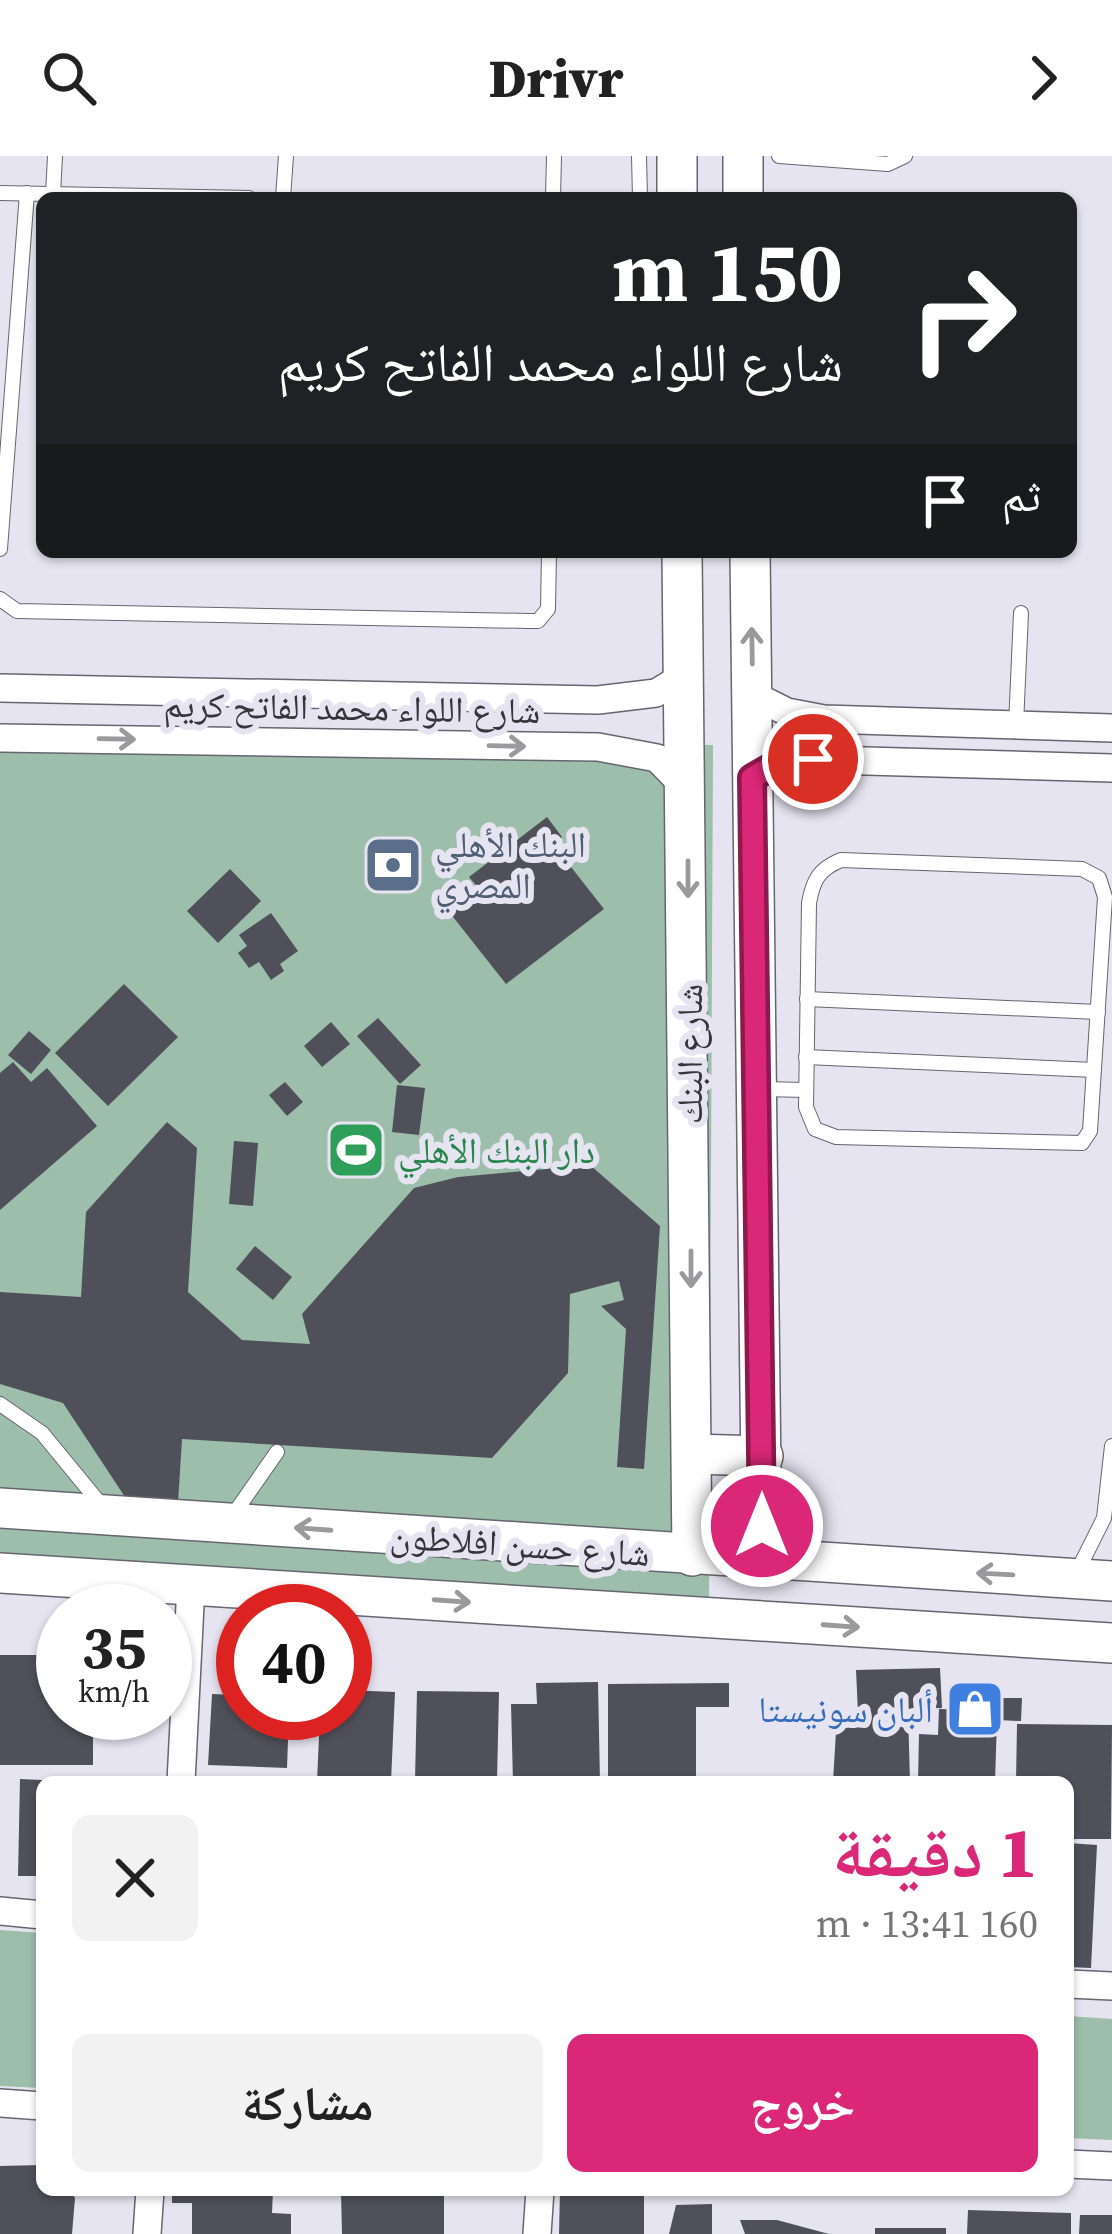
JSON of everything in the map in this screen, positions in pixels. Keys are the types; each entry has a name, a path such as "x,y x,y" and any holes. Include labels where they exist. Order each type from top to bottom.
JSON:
{"street":[{"path":"677,156 677,192"},
{"path":"742,156 743,192"},
{"name":"شارع البنك","path":"682,558 692,1556"},
{"name":"شارع البنك","path":"750,558 762,1561"},
{"name":"شارع اللواء محمد الفاتح كريم","path":"0,688 598,700 656,693 685,676"},
{"path":"753,695 788,712 824,719 1112,728"},
{"path":"598,700 606,718 598,747"},
{"path":"813,759 807,736 824,719"},
{"name":"شارع اللواء محمد الفاتح كريم","path":"0,738 598,747 657,758 688,789"},
{"path":"752,778 778,763 813,759 1112,767"},
{"path":"692,1454 763,1456"},
{"name":"شارع حسن افلاطون","path":"0,1508 1093,1580"},
{"name":"شارع حسن افلاطون","path":"0,1573 175,1584"},
{"name":"شارع حسن افلاطون","path":"192,1585 1112,1643"},
{"path":"181,1776 183,1740"},
{"path":"0,1911 36,1914"},
{"path":"1074,1984 1112,1987"},
{"path":"0,2103 36,2106"},
{"path":"1074,2164 1112,2166"},
{"path":"147,2234 150,2196"},
{"path":"537,2234 540,2196"}],"lane":[{"path":"53,192 55,156"},
{"path":"283,192 286,156"},
{"path":"553,192 554,156"},
{"path":"639,156 640,192"},
{"path":"779,156 888,164 905,156"},
{"path":"0,193 36,193"},
{"path":"0,549 28,193"},
{"path":"0,599 17,611 529,621 538,620 548,609 549,558"},
{"path":"1016,725 1021,613"},
{"path":"841,860 1082,869 1099,878 1105,896 1098,1012 1090,1131 1074,1145 825,1135 808,1119 806,1090 812,884 823,868 841,860"},
{"path":"807,998 1098,1012"},
{"path":"806,1057 1094,1070"},
{"path":"757,1089 806,1090"},
{"path":"0,1404 42,1433 109,1515"},
{"path":"1093,1580 1111,1483 1112,1447"},
{"path":"228,1522 277,1452"}],"green space":[{"name":"دار البنك الأهلي","path":"0,731 713,745 709,1599 0,1554"},
{"path":"0,1930 36,1933 36,2088 0,2086"},
{"path":"1074,2016 1112,2019 1112,2140 1074,2138"}],"building":[{"path":"547,817 562,837 553,844 604,909 506,984 450,913 480,890 469,877"},
{"path":"230,869 261,901 218,943 187,911"},
{"path":"271,913 298,951 280,964 284,971 271,980 259,962 249,968 238,953 247,946 239,935"},
{"path":"124,984 178,1037 108,1106 55,1053"},
{"path":"378,1018 421,1065 400,1084 357,1036"},
{"path":"331,1022 350,1044 322,1067 304,1046"},
{"path":"29,1031 51,1050 31,1074 8,1055"},
{"path":"13,1062 31,1082 47,1068 97,1126 0,1210 0,1073"},
{"path":"285,1082 303,1102 287,1116 269,1095"},
{"path":"397,1085 425,1088 419,1135 392,1132"},
{"path":"167,1122 197,1148 188,1292 242,1340 310,1344 302,1314 414,1188 458,1177 590,1165 660,1226 644,1469 617,1467 626,1329 601,1306 624,1300 619,1281 570,1294 568,1373 492,1458 182,1439 178,1503 127,1500 63,1403 0,1384 0,1292 81,1297 86,1212"},
{"path":"234,1141 258,1143 253,1206 229,1204"},
{"path":"255,1246 292,1277 273,1300 236,1269"},
{"path":"0,1655 36,1655 36,1740 93,1740 93,1765 0,1765"},
{"path":"940,1668 942,1708 908,1709 910,1776 833,1776 837,1714 858,1713 856,1670"},
{"path":"598,1682 600,1776 513,1776 511,1704 537,1704 536,1683"},
{"path":"729,1683 729,1707 696,1707 696,1776 608,1776 608,1684"},
{"path":"372,1691 395,1692 391,1776 317,1776 319,1740 372,1740"},
{"path":"417,1691 499,1692 497,1776 415,1776"},
{"path":"212,1694 216,1694 216,1740 288,1740 287,1768 208,1765"},
{"path":"995,1698 1022,1698 1021,1721 997,1720 995,1776 918,1776 919,1734 938,1735 939,1709 994,1711"},
{"path":"1017,1724 1112,1725 1111,1839 1074,1839 1074,1776 1016,1776"},
{"path":"20,1779 36,1780 36,1876 18,1876"},
{"path":"1074,1843 1097,1845 1091,1968 1074,1967"},
{"path":"36,2165 36,2196 74,2196 72,2234 0,2234 0,2166"},
{"path":"172,2196 273,2196 272,2213 291,2214 291,2234 192,2234 192,2203 172,2203"},
{"path":"341,2196 444,2196 444,2234 342,2234"},
{"path":"560,2196 644,2196 644,2234 559,2234"},
{"path":"712,2204 712,2234 669,2234 676,2205"},
{"path":"968,2210 1071,2213 1071,2234 967,2234"},
{"path":"1080,2215 1112,2215 1112,2234 1079,2234"},
{"path":"740,2220 777,2220 829,2234 745,2234"},
{"path":"875,2228 946,2228 946,2234 875,2234"}],"place":[{"name":"البنك الأهلي المصري","path":"393,865"},
{"name":"دار البنك الأهلي","path":"356,1150"},
{"name":"ألبان سونيستا","path":"975,1709"}],"route":[{"path":"762,1526 752,778 778,763 813,759"}]}
